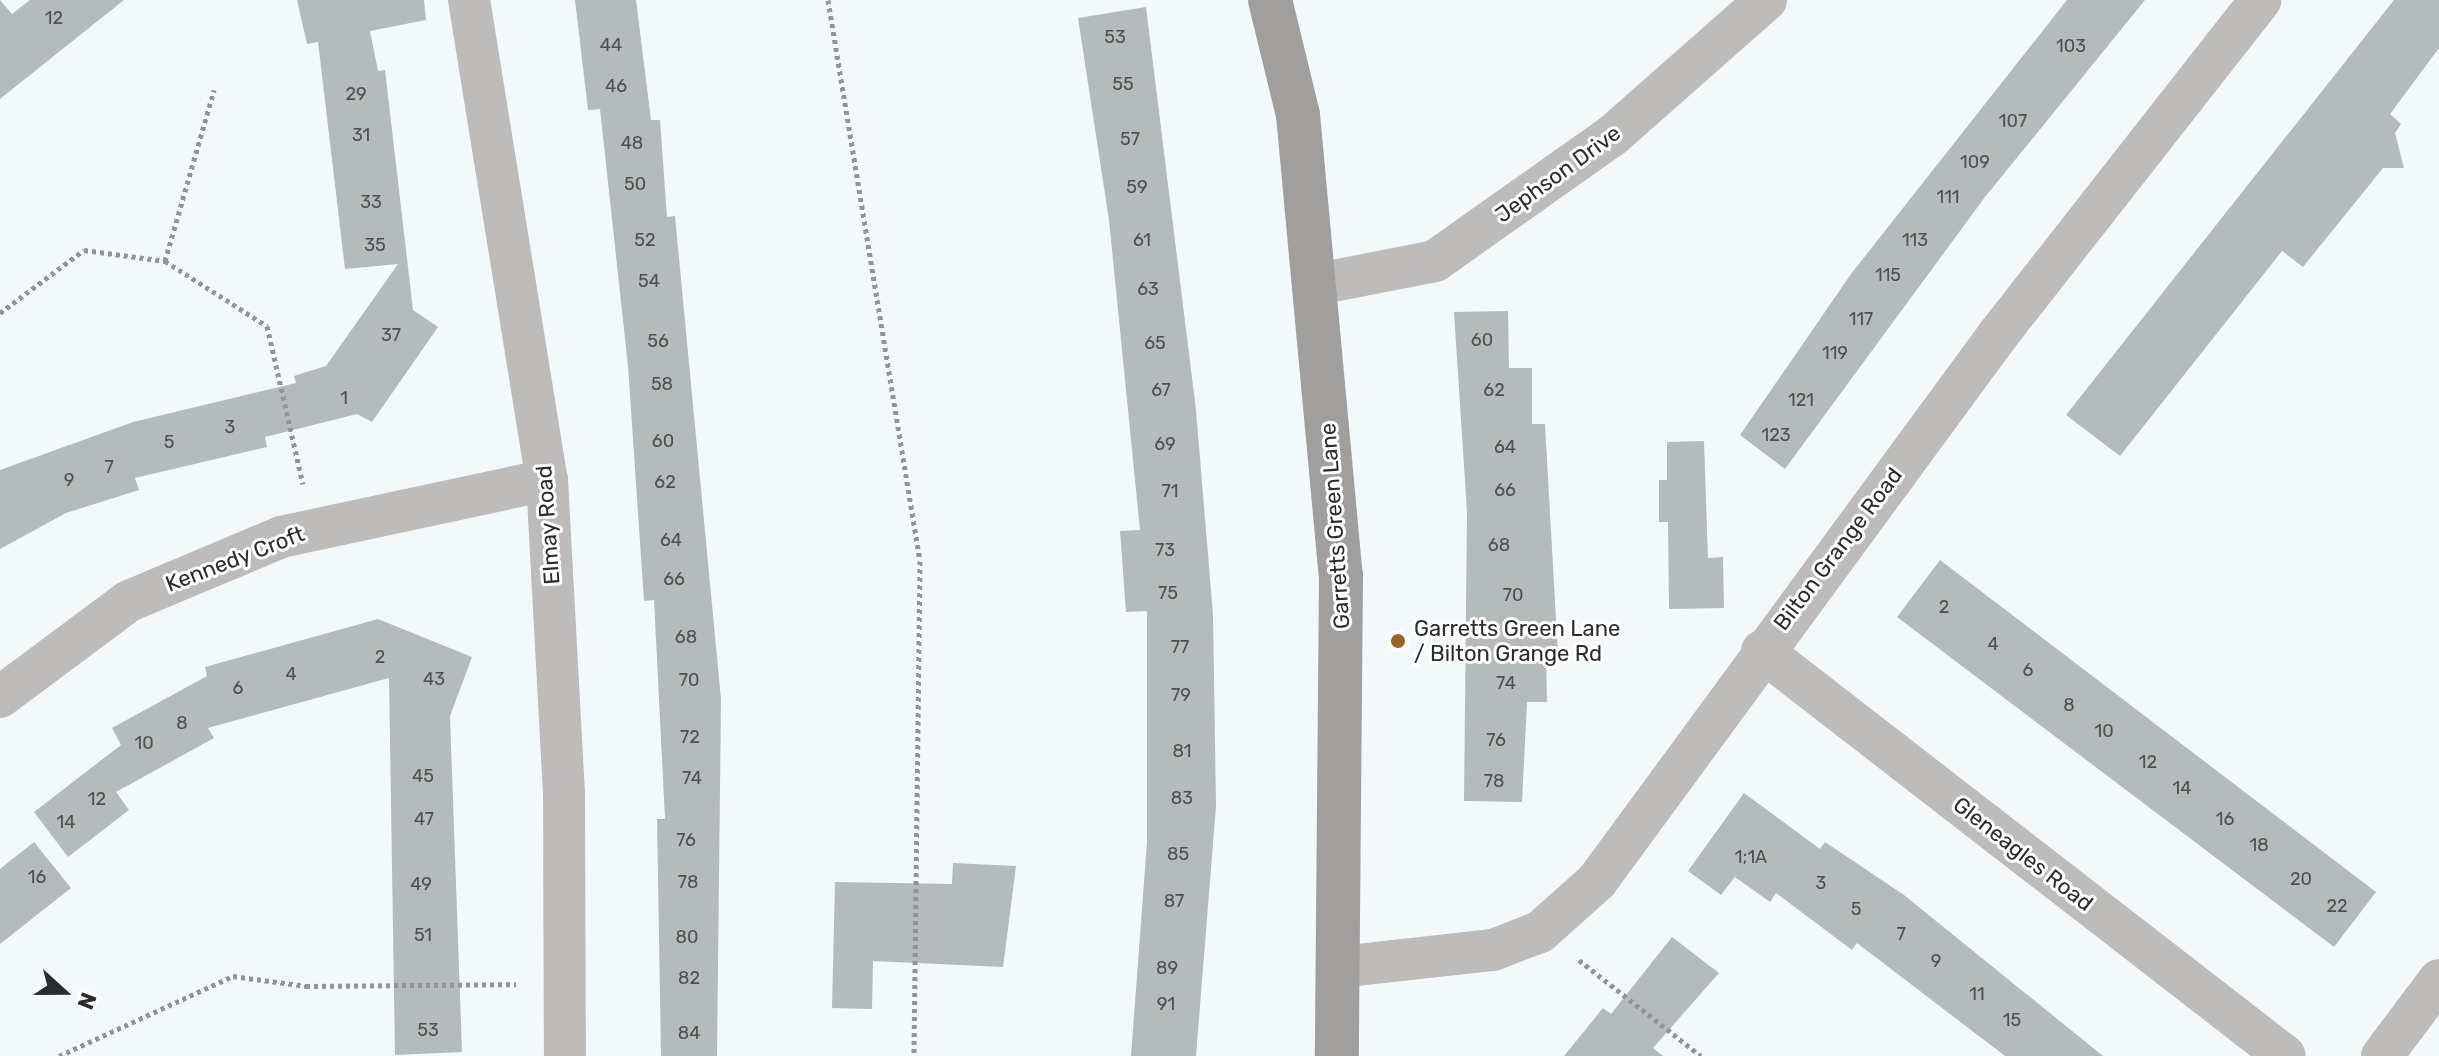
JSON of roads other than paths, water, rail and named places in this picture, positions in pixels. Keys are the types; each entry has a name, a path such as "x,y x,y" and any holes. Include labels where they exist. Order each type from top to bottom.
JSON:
{"street":[{"name":"Elmay Road","path":"469,0 547,480 564,796 565,1056"},
{"name":"Garretts Green Lane","path":"1270,0 1298,115 1318,284 1341,575 1337,1056"},
{"name":"Jephson Drive","path":"1318,284 1435,261 1613,135 1766,0"},
{"name":"Bilton Grange Road","path":"1339,967 1493,950 1540,932 1597,881 1762,651 2260,0"},
{"name":"Kennedy Croft","path":"0,697 129,601 313,529 547,480"},
{"name":"Gleneagles Road","path":"1762,651 2285,1056"},
{"path":"2382,1056 2439,980"}],"place":[{"name":"Garretts Green Lane / Bilton Grange Rd","path":"1398,641"}]}
